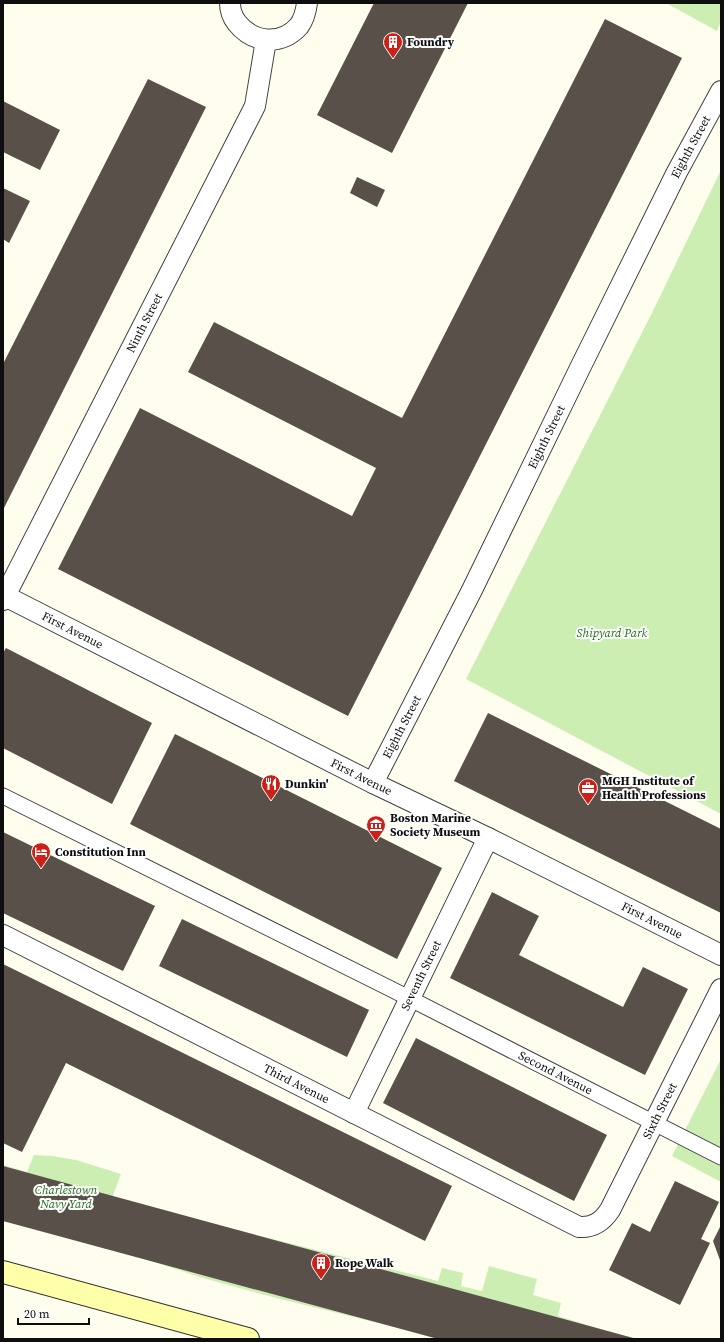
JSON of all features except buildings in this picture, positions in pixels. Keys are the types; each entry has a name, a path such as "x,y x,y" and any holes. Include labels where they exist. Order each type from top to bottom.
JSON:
{"main road":[{"path":"3,1272 248,1339"}],"street":[{"path":"230,3 235,19 242,30 254,37 266,40 279,39 290,34 299,25 305,14 307,3"},
{"name":"Ninth Street","path":"4,597 255,106 266,40"},
{"name":"Eighth Street","path":"373,783 472,590 581,366 678,172 716,112 721,91"},
{"name":"First Avenue","path":"4,597 373,783 488,838 721,955"},
{"name":"Second Avenue","path":"3,796 389,988 721,1157"},
{"name":"Seventh Street","path":"354,1113 488,838"},
{"name":"Third Avenue","path":"3,935 573,1225 579,1227 591,1226"},
{"name":"Sixth Street","path":"591,1226 601,1221 610,1210 721,989"}],"green space":[{"path":"666,3 721,3 721,21 717,31"},
{"name":"Shipyard Park","path":"721,170 721,814 466,679 653,311"},
{"path":"721,1059 721,1182 672,1156"},
{"name":"Charlestown Navy Yard","path":"34,1155 76,1160 121,1174 112,1198 438,1281 442,1268 463,1273 461,1286 482,1291 489,1266 537,1279 533,1295 561,1303 558,1316 633,1339 415,1332 276,1298 203,1278 93,1242 3,1221 3,1165 27,1172"}],"place":[{"name":"Foundry","path":"393,59"},
{"name":"Dunkin'","path":"271,801"},
{"name":"MGH Institute of Health Professions","path":"588,805"},
{"name":"Boston Marine Society Museum","path":"376,842"},
{"name":"Constitution Inn","path":"41,869"},
{"name":"Rope Walk","path":"321,1280"}]}
